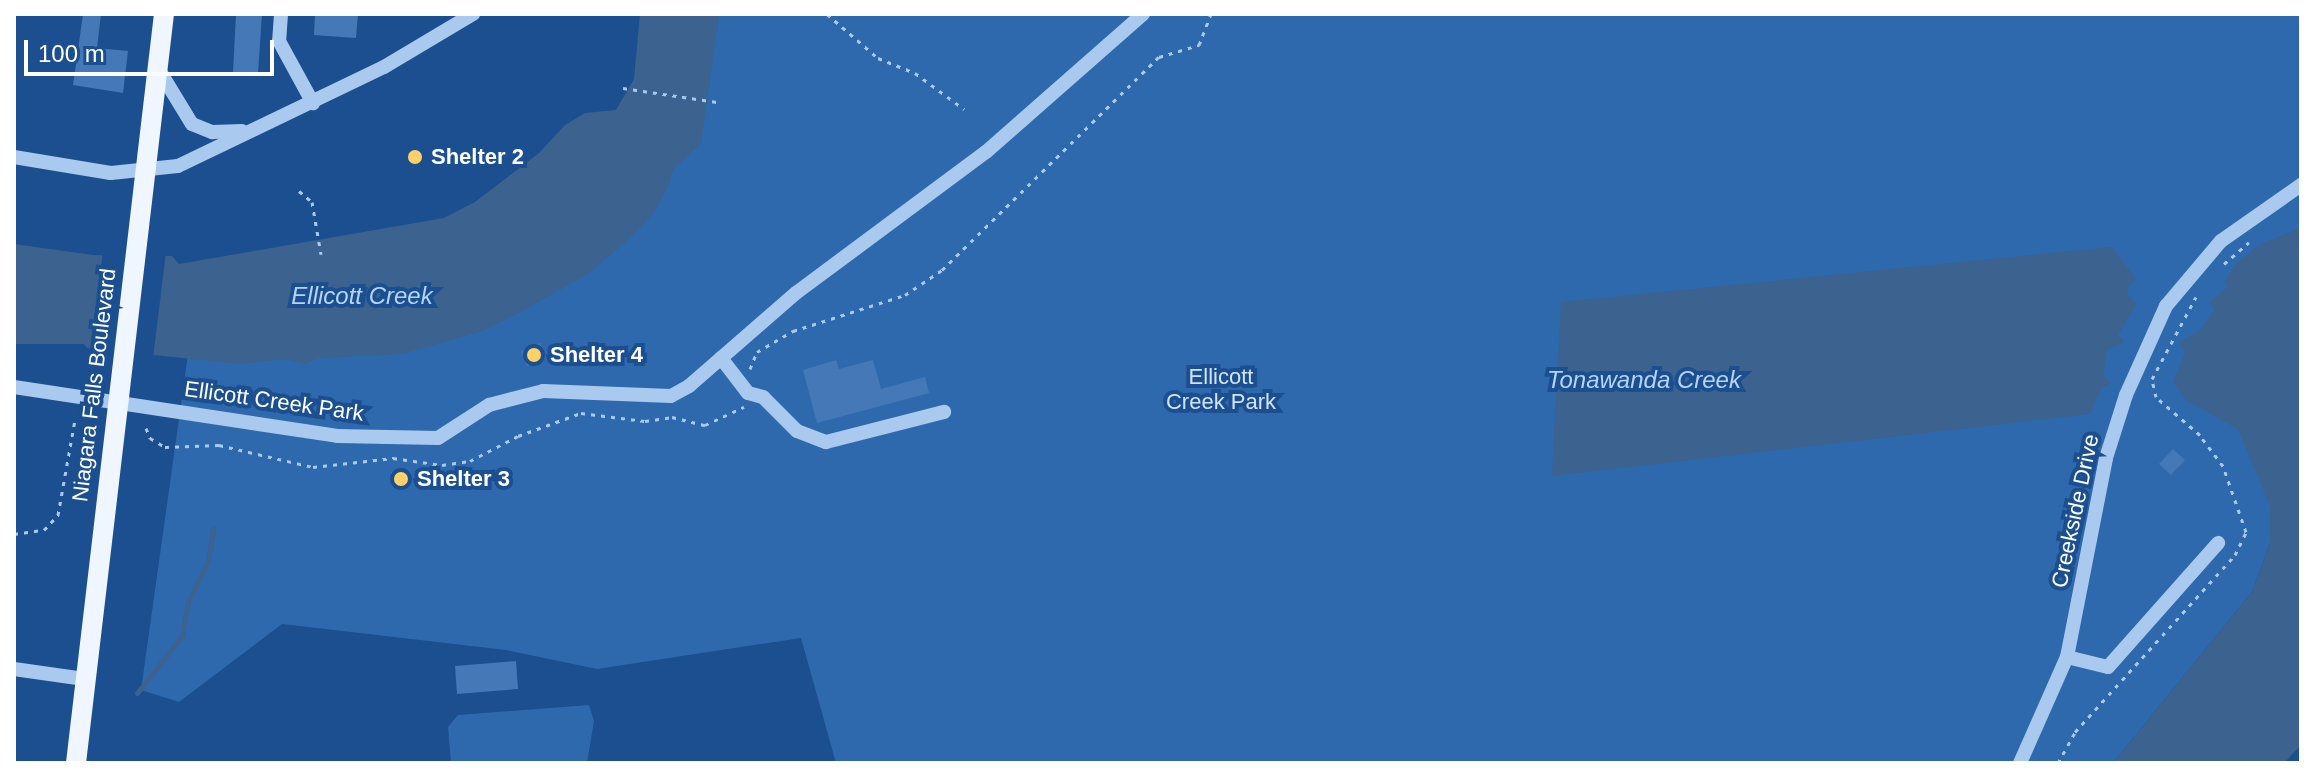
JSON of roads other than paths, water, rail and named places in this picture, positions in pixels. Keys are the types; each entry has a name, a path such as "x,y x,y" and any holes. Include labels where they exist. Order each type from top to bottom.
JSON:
{"main road":[{"name":"Niagara Falls Boulevard","path":"76,763 115,401 164,14"}],"street":[{"path":"281,14 279,41 313,103"},
{"path":"14,157 145,173 178,166 313,103 473,14"},
{"name":"Ellicott Creek Park","path":"14,387 337,436 438,438 489,405 543,391 671,396 721,358 796,293 986,152 1136,18"},
{"path":"158,67 169,93 192,124 223,133 261,126"},
{"name":"Creekside Drive","path":"2020,763 2067,657 2106,458 2126,395 2166,306 2221,241 2301,185"},
{"path":"721,358 748,393 763,397 797,431 826,442 944,412"},
{"path":"2067,657 2108,667 2218,543"},
{"path":"14,669 84,679"}],"water":[{"name":"Ellicott Creek","path":"640,14 708,14 670,182 654,213 630,238 591,272 521,312 483,331 402,354 320,358 305,364 285,359 240,364 87,348 84,344 14,344 14,244 93,255 172,256 179,264 444,218 475,202 539,153 565,125 585,113 616,110 634,79"},
{"path":"2301,228 2301,745 2284,763 2113,763 2252,592 2270,543 2270,506 2238,429 2187,401 2173,382 2185,353 2179,342 2199,331 2215,310 2209,302 2228,287 2225,281 2235,265 2260,244"},
{"name":"Tonawanda Creek","path":"2112,247 2137,280 2128,287 2128,296 2137,303 2118,335 2125,342 2107,350 2103,375 2111,383 2101,389 2090,414 1552,476 1561,302"}],"waterway":[{"name":"Ellicott Creek","path":"654,167 687,136 704,14"},
{"path":"137,693 182,636 188,602 208,561 213,528"}],"place":[{"name":"Shelter 2","path":"415,157"},
{"name":"Shelter 4","path":"534,355"},
{"name":"Shelter 3","path":"401,479"}]}
